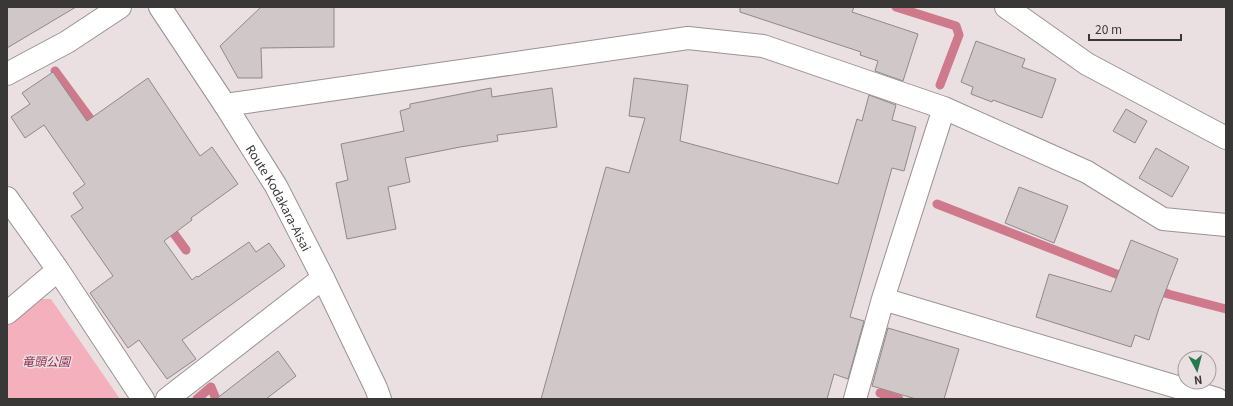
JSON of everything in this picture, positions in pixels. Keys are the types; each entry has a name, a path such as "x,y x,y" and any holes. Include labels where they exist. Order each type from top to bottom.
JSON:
{"street":[{"path":"7,74 67,42 120,7"},
{"name":"Route Kodakara-Aisai","path":"160,7 225,105 276,186 323,278 380,399"},
{"path":"1006,7 1087,64 1226,138"},
{"path":"225,105 688,38 763,46 944,108 1087,172 1163,219 1226,225"},
{"path":"855,399 883,299 944,108"},
{"path":"7,198 58,270 143,399"},
{"path":"7,312 58,270"},
{"path":"167,399 323,278"},
{"path":"883,299 1217,399"}],"green space":[{"name":"竜頭公園","path":"38,299 51,299 120,399 7,399 7,326"}],"building":[{"path":"7,7 76,7 7,48"},
{"path":"261,7 334,7 334,47 261,48 262,78 238,78 220,46"},
{"path":"740,7 854,7 852,12 918,34 903,81 875,71 878,61 860,55 861,52 740,12"},
{"path":"976,41 1025,59 1022,67 1056,79 1042,118 993,100 992,102 971,94 973,87 961,82"},
{"path":"53,72 87,121 148,78 200,156 212,147 238,184 191,218 192,220 164,241 192,280 249,242 256,252 269,243 285,266 182,340 196,359 167,379 139,340 128,348 90,293 113,276 71,216 83,208 73,193 85,184 44,125 25,138 11,117 30,104 22,93"},
{"path":"634,78 688,85 680,141 838,184 857,119 862,121 869,95 896,105 892,120 916,127 904,171 892,168 850,317 864,321 848,379 834,374 827,399 541,399 606,167 629,173 645,118 629,116"},
{"path":"491,88 492,97 552,88 557,127 497,135 498,141 405,158 410,182 388,187 396,229 347,239 336,183 348,180 341,144 404,131 400,111 410,108 410,104"},
{"path":"1126,109 1147,121 1135,143 1113,131"},
{"path":"1156,148 1189,167 1172,197 1139,178"},
{"path":"1019,187 1068,206 1054,243 1005,223"},
{"path":"1131,240 1178,259 1159,308 1149,340 1135,335 1131,347 1036,317 1049,274 1111,292"},
{"path":"888,328 959,349 944,399 916,399 872,386"},
{"path":"278,351 296,376 266,399 216,399"}],"waterway":[{"path":"896,7 956,26 959,35 940,85"},
{"path":"55,71 97,128"},
{"path":"937,204 1129,279"},
{"path":"167,224 186,250"},
{"path":"1154,288 1168,294 1226,309"},
{"path":"197,399 211,387 216,399"},
{"path":"880,393 899,399"}]}
